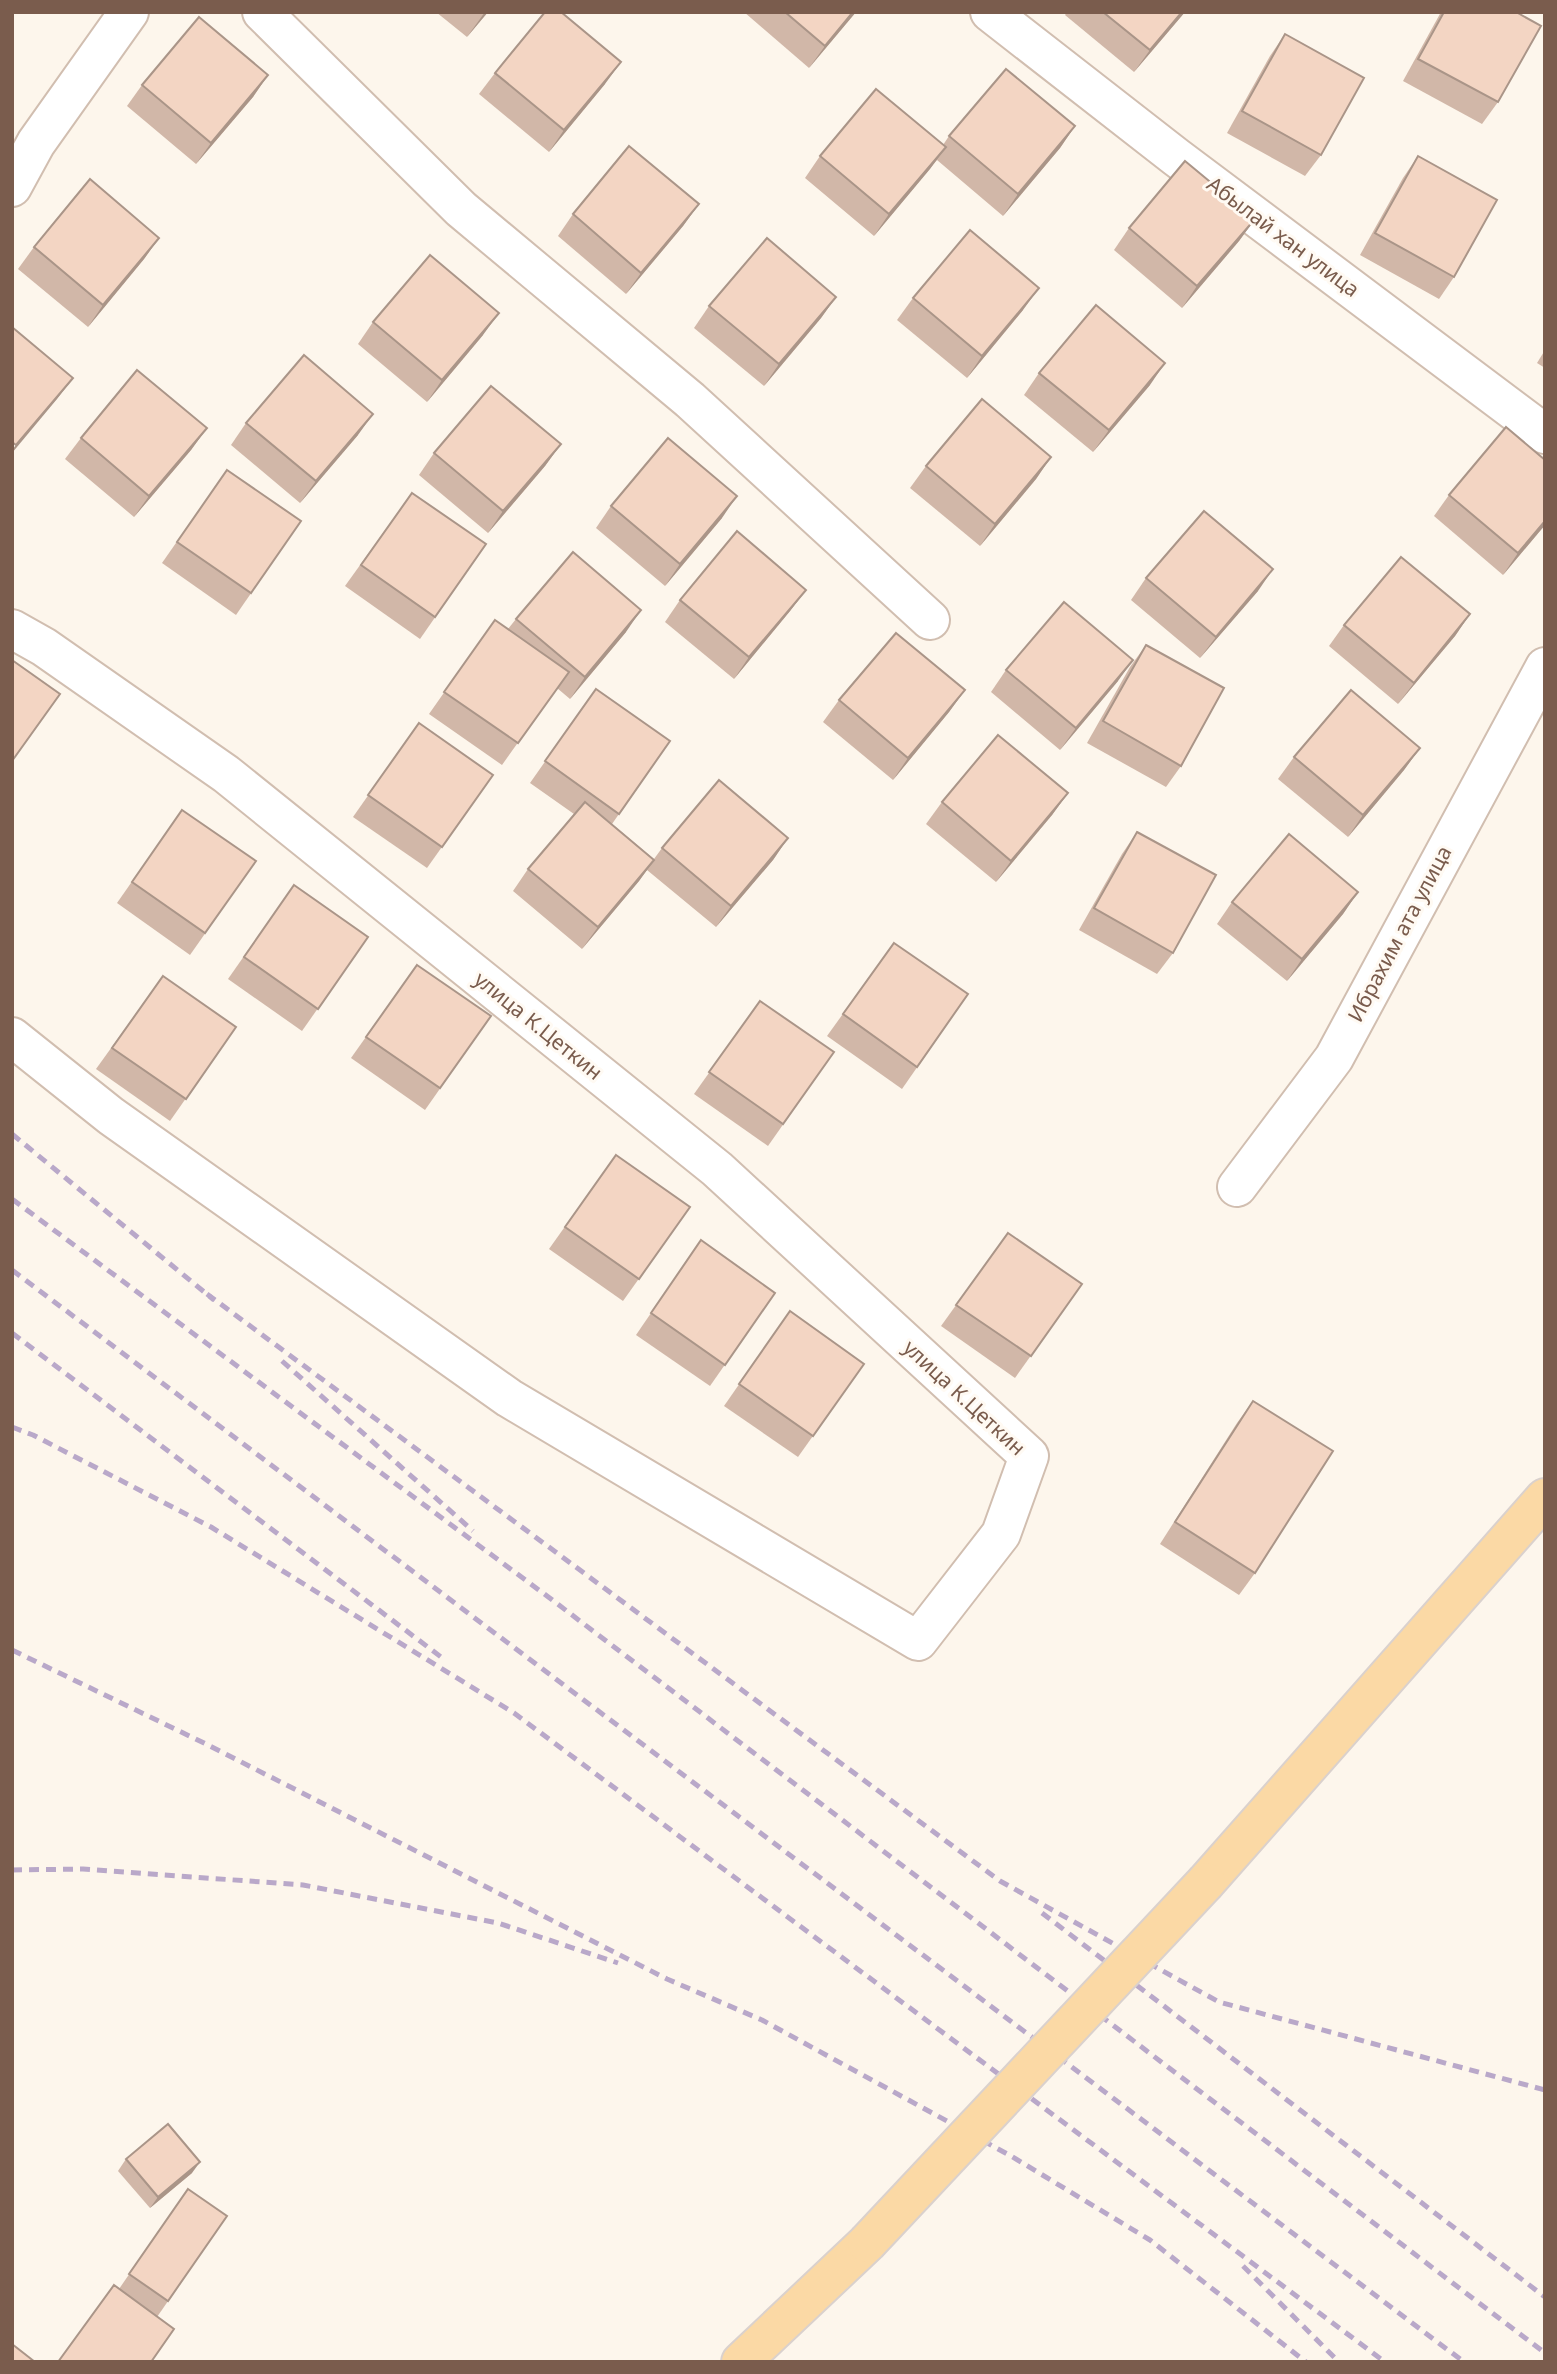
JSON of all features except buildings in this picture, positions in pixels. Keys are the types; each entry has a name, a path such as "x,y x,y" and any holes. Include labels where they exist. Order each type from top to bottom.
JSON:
{"main road":[{"path":"741,2362 866,2242 1206,1882 1545,1498"}],"street":[{"path":"12,187 36,143 129,12"},
{"path":"262,12 461,209 690,400 930,620"},
{"name":"Абылай хан улица","path":"990,12 1176,157 1545,434"},
{"name":"улица К.Цеткин","path":"12,628 44,647 226,774 737,1187 1029,1457 1001,1534 918,1641 509,1398 111,1116 12,1037"},
{"name":"Ибрахим ата улица","path":"1237,1187 1334,1058 1545,667"}],"railway":[{"path":"12,1134 214,1300"},
{"path":"12,1199 547,1596 1545,2353"},
{"path":"12,1270 1464,2362"},
{"path":"207,1294 1000,1881 1219,2002 1545,2090"},
{"path":"12,1333 445,1660"},
{"path":"282,1361 473,1531"},
{"path":"12,1427 33,1435 211,1527 514,1713 1385,2362"},
{"path":"12,1650 208,1745 667,1979 762,2020 1011,2156 1150,2240 1306,2362"},
{"path":"12,1870 83,1869 303,1885 498,1923 618,1963"},
{"path":"1042,1913 1545,2297"},
{"path":"1243,2266 1339,2362"}]}
